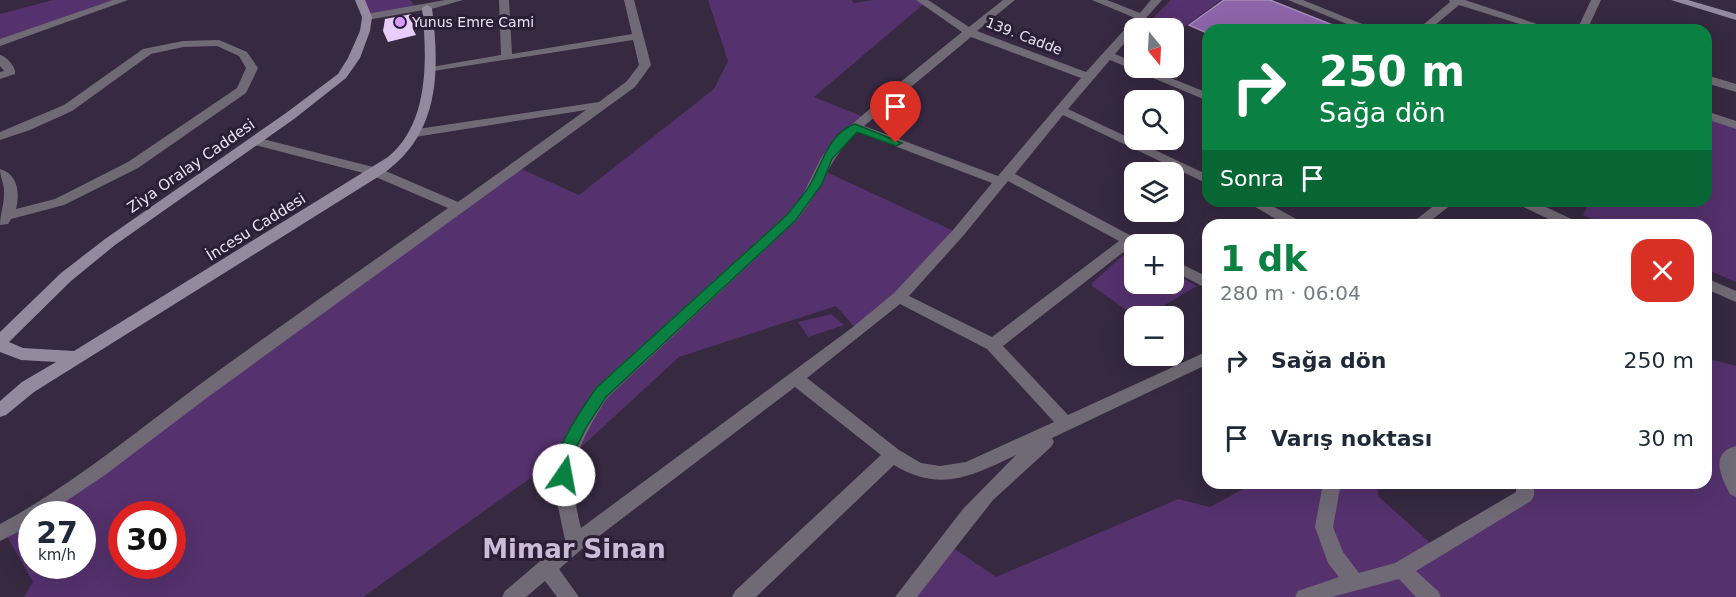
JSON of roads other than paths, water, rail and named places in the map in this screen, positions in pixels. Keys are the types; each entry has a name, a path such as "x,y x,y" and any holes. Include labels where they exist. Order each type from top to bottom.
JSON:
{"main road":[{"path":"360,0 367,17"},
{"path":"1676,0 1736,17"},
{"name":"İncesu Caddesi","path":"0,410 28,387 376,172 402,152 414,134 431,70 431,36 427,8"},
{"name":"Ziya Oralay Caddesi","path":"0,343 66,278 110,242 255,141 342,76 362,43 367,17"},
{"path":"0,343 7,349 29,355 77,357"}],"street":[{"path":"0,43 123,0"},
{"path":"367,17 427,8 458,0"},
{"path":"504,0 507,58"},
{"path":"53,501 99,470 202,392 631,84 645,65 629,0"},
{"name":"139. Cadde","path":"921,0 969,32 1088,77"},
{"path":"575,543 564,502 567,452 581,423 601,393 792,217 816,184 826,158 855,127 1010,0"},
{"path":"1097,0 1141,16"},
{"path":"512,597 575,543 858,331 898,297 962,227 1002,177 1157,0"},
{"path":"1293,0 1356,24"},
{"path":"1585,24 1596,0"},
{"path":"1429,24 1455,1 1530,24"},
{"path":"431,70 637,36"},
{"path":"0,135 26,127 68,108 147,51 183,44 219,44 243,54 252,68 242,90 133,165 59,202 2,219"},
{"path":"1108,55 1124,62"},
{"path":"0,58 11,72 0,76"},
{"path":"1162,78 1202,95"},
{"path":"1712,81 1736,88"},
{"path":"414,134 604,105"},
{"path":"1061,110 1202,177"},
{"path":"1712,117 1736,125"},
{"path":"855,127 1002,177 1124,238"},
{"path":"255,141 376,172 460,208"},
{"path":"0,173 10,183 12,196 2,219"},
{"path":"1263,207 1286,219"},
{"path":"1424,219 1441,207"},
{"path":"1530,207 1547,219"},
{"path":"993,345 1124,250"},
{"path":"1184,271 1202,281"},
{"path":"1712,286 1736,297"},
{"path":"898,297 993,345 1068,425"},
{"path":"796,378 893,455 918,470 940,473 967,469 1068,425 1202,360"},
{"path":"905,597 963,520 1017,462 1068,425"},
{"path":"1736,453 1728,459 1728,469 1736,489"},
{"path":"742,597 893,455"},
{"path":"1331,489 1324,527 1335,557 1355,582"},
{"path":"1305,597 1321,590 1389,575 1402,569 1524,496 1525,489"},
{"path":"0,533 18,523"},
{"path":"547,569 569,597"},
{"path":"1402,569 1431,597"}],"place":[{"name":"Yunus Emre Cami","path":"400,22"}],"district":[{"name":"Mimar Sinan","path":"574,549"}]}
